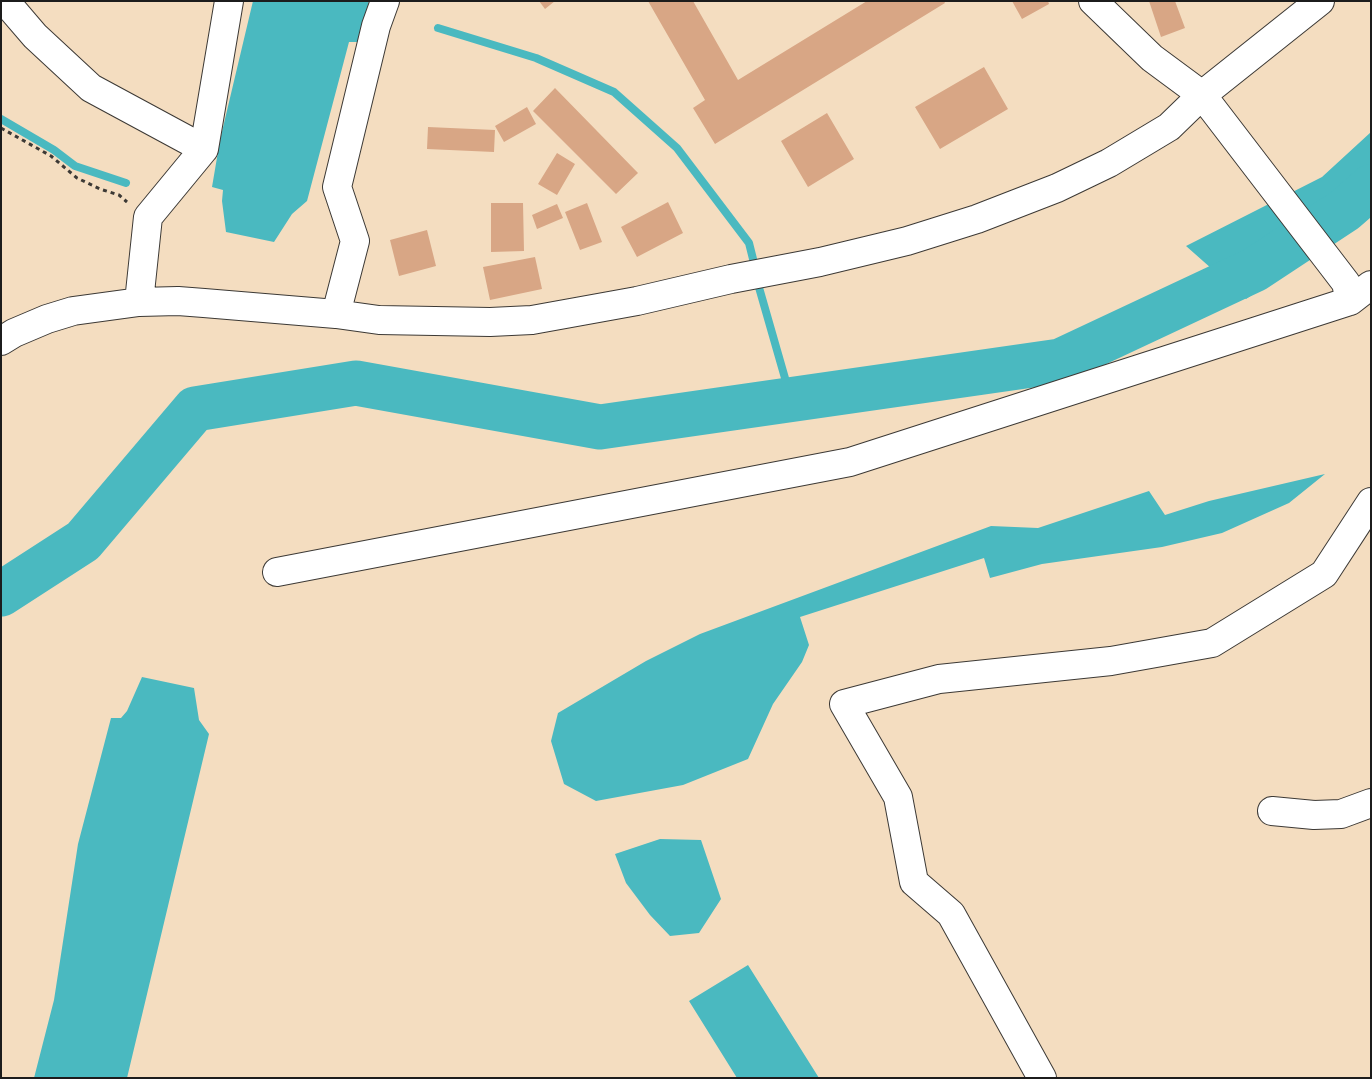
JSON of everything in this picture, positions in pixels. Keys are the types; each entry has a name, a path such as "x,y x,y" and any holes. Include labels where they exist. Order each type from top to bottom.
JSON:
{"street":[{"path":"5,1 35,36 91,88 204,149"},
{"path":"139,302 148,217 204,149 229,1"},
{"path":"336,314 354,241 337,187 376,26 385,1"},
{"path":"276,572 850,462 1355,290 1202,95 1152,58 1093,1"},
{"path":"1,341 14,333 47,319 73,311 139,302 178,301 416,322 532,320 637,301 907,242 977,219 1048,192 1109,163 1169,127 1202,95 1320,1"},
{"path":"1042,1078 951,914 914,882 898,797 844,704 939,679 1111,661 1212,643 1324,574 1371,502"},
{"path":"1272,811 1314,815 1341,814 1371,803"}],"path":[{"path":"1,128 50,156 78,178 100,189 119,195 148,217"}],"water":[{"path":"253,1 369,1 359,42 349,42 307,201 292,214 274,242 226,232 222,201 223,190 212,187 220,140"},
{"path":"1371,132 1371,216 1246,299 1186,246 1322,177"},
{"path":"1325,474 1289,503 1222,533 1162,547 1042,564 990,578 984,558 800,617 809,645 802,662 773,704 748,759 683,785 596,801 564,784 551,741 558,713 646,661 700,634 991,526 1038,528 1149,491 1165,515 1209,501"},
{"path":"142,677 194,688 199,720 209,734 127,1078 34,1078 54,1000 78,844 111,718 121,718 127,711"},
{"path":"660,839 701,840 721,899 699,933 670,936 650,915 626,883 615,854"},
{"path":"748,965 819,1078 737,1078 689,1001"}],"building":[{"path":"539,1 555,1 545,9"},
{"path":"648,1 693,1 738,80 867,1 944,1 945,3 715,144 693,108 705,100"},
{"path":"1012,1 1048,1 1049,4 1022,19"},
{"path":"1149,1 1175,1 1185,28 1161,37"},
{"path":"984,67 1008,109 940,149 915,107"},
{"path":"555,88 638,173 616,194 533,111"},
{"path":"527,107 536,124 504,142 495,126"},
{"path":"827,113 854,159 808,187 781,141"},
{"path":"428,127 495,130 494,152 427,149"},
{"path":"557,153 575,164 557,195 538,184"},
{"path":"668,202 683,233 637,257 621,227"},
{"path":"491,203 523,203 524,251 491,252"},
{"path":"587,203 602,242 580,250 565,212"},
{"path":"557,204 563,218 537,229 532,215"},
{"path":"427,230 436,266 399,276 390,240"},
{"path":"535,257 542,289 490,300 483,267"}],"waterway":[{"path":"438,28 536,58 614,92 677,148 749,243 754,263"},
{"path":"1,119 54,150 75,166 126,183"},
{"path":"1,594 83,541 195,409 356,383 600,427 1060,361 1254,270 1345,210 1371,187"},
{"path":"758,284 791,399"}]}
